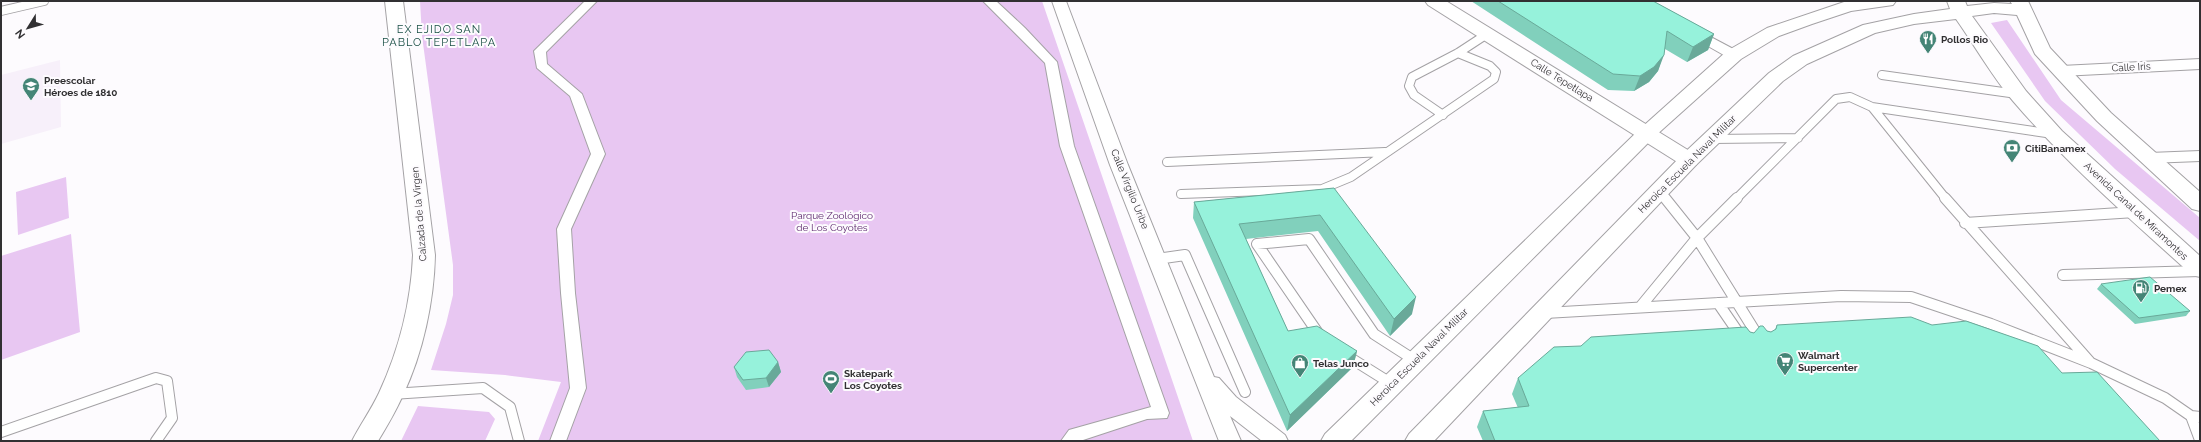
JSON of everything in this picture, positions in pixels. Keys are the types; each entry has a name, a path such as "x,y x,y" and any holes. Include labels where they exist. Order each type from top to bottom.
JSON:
{"main road":[{"name":"Calzada de la Virgen","path":"365,441 391,394 413,332 423,284 424,255 394,1"},
{"name":"Calle Tepetlapa","path":"1434,1 1689,160"},
{"name":"Heroica Escuela Naval Militar","path":"1334,441 1647,133 1734,55 1773,32 1806,20 1848,6 1887,1"},
{"name":"Heroica Escuela Naval Militar","path":"1428,437 1541,313 1689,160 1712,139 1752,97 1776,77 1800,60 1869,29 1958,7 1994,8 2021,5"},
{"path":"2021,5 2042,50 2104,117 2200,204"},
{"name":"Avenida Canal de Miramontes","path":"1958,7 2019,94 2055,135 2200,270"}],"street":[{"path":"558,441 578,388 577,367 568,293 564,229 598,154 576,94 541,65 540,51 591,1"},
{"path":"988,1 1021,30 1051,62 1067,146 1161,412 1147,413 1075,435 1069,441"},
{"name":"Calle Virgilio Uribe","path":"1059,1 1119,165 1230,441"},
{"path":"1679,24 1734,55"},
{"name":"Calle Iris","path":"2061,71 2200,64"},
{"path":"2149,158 2200,156"},
{"name":"Calle Virgilio Uribe","path":"1205,376 1229,403 1277,441"}],"lane":[{"path":"1,11 44,1"},
{"path":"1443,115 1414,95 1409,86 1412,77 1458,53 1486,34"},
{"path":"1180,194 1322,189 1351,177 1385,152 1443,115 1494,79 1496,72 1490,66 1458,53"},
{"path":"1882,75 2019,94"},
{"path":"1641,306 1697,238 1836,99 1850,97 1872,107 1975,121 2055,135"},
{"path":"1872,107 1965,223 2091,363"},
{"path":"1712,139 1798,138"},
{"path":"1167,162 1385,152"},
{"path":"1659,191 1697,238 1762,342"},
{"path":"1965,223 2136,212"},
{"path":"1392,384 1323,341 1257,244 1309,239 1374,334 1416,361"},
{"path":"1157,258 1185,255 1245,392"},
{"path":"2063,275 2200,270"},
{"path":"1541,313 1641,306 1841,296 1911,297 1991,324 2091,363 2165,398 2196,416 2200,440"},
{"path":"1718,303 1745,343"},
{"path":"1,432 156,378 167,381 172,418 156,441"},
{"path":"391,394 483,388 510,407 519,441"}],"shaded area":[{"name":"Preescolar Héroes de 1810","path":"60,60 61,127 1,144 1,75"}],"green space":[{"name":"Parque Zoológico de Los Coyotes","path":"420,1 1042,1 1193,441 538,441 561,382 505,375 431,370 446,324 453,295 453,265 422,36"},
{"path":"2007,20 2061,100 2200,218 2200,241 2115,169 2045,101 1991,23"},
{"path":"66,177 69,218 18,235 16,192"},
{"path":"71,234 80,332 1,360 1,256"},
{"path":"418,406 489,412 495,419 485,441 401,441"}],"building":[{"path":"1498,1 1653,1 1714,34 1693,47 1667,31 1664,55 1654,67 1640,76 1613,74"},
{"path":"1334,188 1416,297 1394,319 1320,215 1239,224 1288,331 1317,326 1357,351 1290,415 1194,202"},
{"name":"Pemex","path":"2150,277 2190,311 2139,318 2101,284"},
{"name":"Walmart Supercenter","path":"1911,317 1932,325 1966,321 2038,346 2062,373 2097,372 2160,441 1495,441 1483,411 1529,406 1518,378 1554,347 1581,346 1591,337 1746,327 1750,332 1754,333 1760,326 1763,326 1767,331 1771,332 1776,329 1777,325"},
{"path":"769,350 778,362 766,378 743,380 734,367 746,352"}],"place":[{"name":"Pollos Rio","path":"1928,54"},
{"name":"Preescolar Héroes de 1810","path":"31,101"},
{"name":"CitiBanamex","path":"2012,163"},
{"name":"Pemex","path":"2141,303"},
{"name":"Walmart Supercenter","path":"1785,376"},
{"name":"Telas Junco","path":"1300,378"},
{"name":"Skatepark Los Coyotes","path":"831,394"}],"district":[{"name":"EX EJIDO SAN PABLO TEPETLAPA","path":"439,35"}]}
